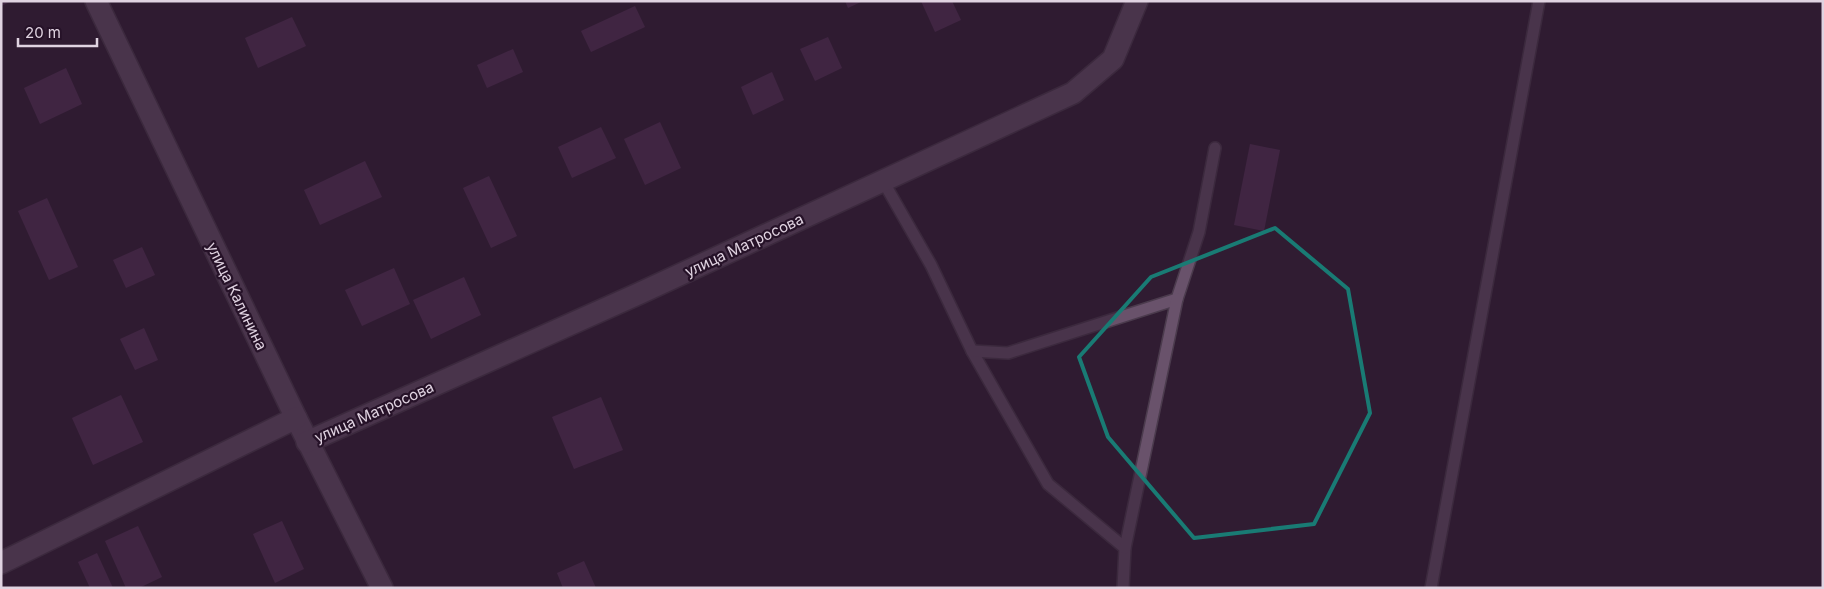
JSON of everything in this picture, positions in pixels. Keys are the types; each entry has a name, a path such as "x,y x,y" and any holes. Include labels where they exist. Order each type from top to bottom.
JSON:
{"street":[{"name":"улица Калинина","path":"96,1 307,442 382,588"},
{"name":"улица Матросова","path":"307,442 647,290 1073,93 1113,60 1137,1"},
{"name":"улица Матросова","path":"1,563 296,418"}],"lane":[{"path":"1431,588 1538,1"},
{"path":"1123,588 1124,548 1177,299 1199,232 1215,148"},
{"path":"883,181 931,265 972,351 1048,484 1124,548"},
{"path":"972,351 1008,353 1177,299"}],"highlighted area":[{"path":"1275,228 1348,289 1370,413 1314,524 1194,538 1108,437 1079,357 1151,277"}],"building":[{"path":"1,1 12,1 1,6"},
{"path":"845,1 863,1 848,8"},
{"path":"921,1 952,1 961,20 935,32"},
{"path":"635,6 645,27 591,52 581,31"},
{"path":"292,17 306,46 258,68 245,38"},
{"path":"828,37 842,68 815,81 800,49"},
{"path":"513,49 523,72 487,88 477,65"},
{"path":"66,68 82,104 40,124 24,88"},
{"path":"772,72 784,100 753,115 741,87"},
{"path":"660,122 681,168 645,185 624,139"},
{"path":"601,127 616,158 572,178 558,147"},
{"path":"1250,144 1280,150 1264,231 1234,225"},
{"path":"365,161 382,197 320,225 304,190"},
{"path":"489,176 517,236 491,248 463,188"},
{"path":"47,198 78,267 49,280 18,211"},
{"path":"142,247 155,275 126,288 113,260"},
{"path":"394,268 410,304 362,326 345,290"},
{"path":"464,277 481,315 431,339 413,300"},
{"path":"144,328 158,360 135,370 120,339"},
{"path":"121,395 143,442 93,465 72,418"},
{"path":"601,397 623,450 574,469 552,417"},
{"path":"282,521 304,569 275,583 253,534"},
{"path":"138,526 162,577 139,588 126,588 105,541"},
{"path":"97,553 113,588 90,588 78,562"},
{"path":"584,561 596,588 563,588 557,573"}]}
